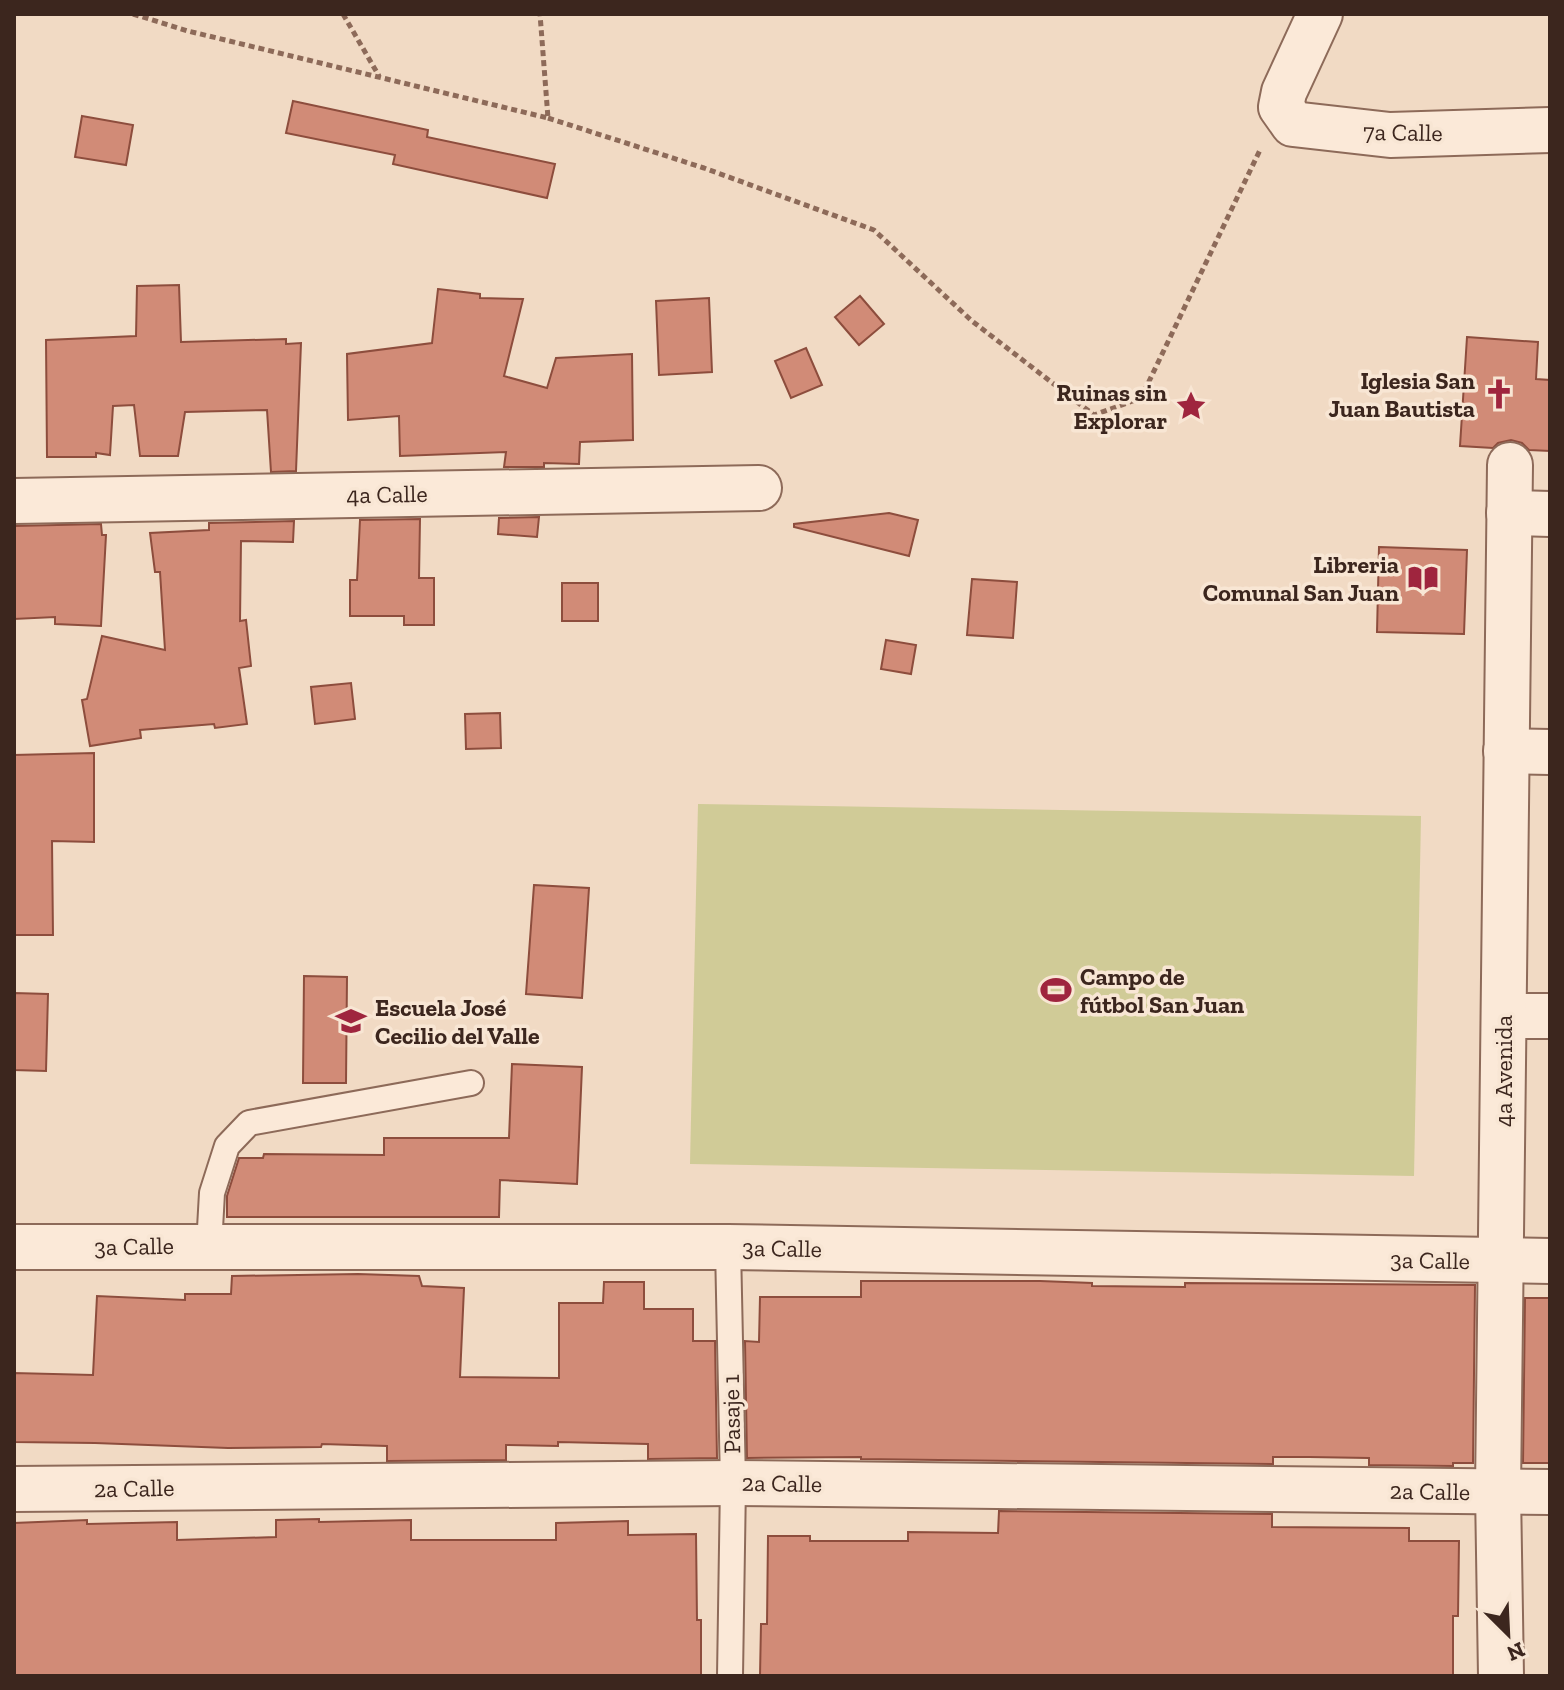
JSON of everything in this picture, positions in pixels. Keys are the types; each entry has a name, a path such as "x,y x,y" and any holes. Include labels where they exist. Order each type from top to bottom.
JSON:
{"street":[{"path":"1283,99 1320,14"},
{"name":"7a Calle","path":"1283,99 1293,124 1390,135 1550,130"},
{"name":"4a Avenida","path":"1501,1676 1498,1491 1506,751 1529,514 1510,465"},
{"name":"4a Calle","path":"14,501 759,488"},
{"path":"1506,751 1550,752"},
{"path":"1504,1016 1550,1016"},
{"name":"3a Calle","path":"14,1247 728,1247 1550,1261"},
{"name":"2a Calle","path":"14,1489 733,1483 1550,1492"}],"lane":[{"path":"209,1246 212,1193 227,1146 249,1123 471,1083"},
{"name":"Pasaje 1","path":"728,1247 733,1483 730,1676"}],"path":[{"path":"133,14 188,31 548,118 704,168 874,230 972,321 1094,415 1141,398 1283,99"},
{"path":"343,14 379,77"},
{"path":"540,14 548,118"}],"shaded area":[{"name":"Campo de fútbol San Juan","path":"698,804 1421,816 1414,1176 690,1164"}],"building":[{"path":"293,101 428,130 427,137 555,164 547,198 393,164 395,155 286,133"},
{"path":"82,116 133,125 126,165 75,157"},
{"path":"179,285 181,342 286,339 286,344 301,343 296,471 271,472 267,410 185,412 178,456 140,456 134,405 113,406 110,455 96,453 96,457 47,457 46,340 136,336 137,286"},
{"path":"438,289 480,294 480,298 523,299 504,376 547,388 556,358 632,354 633,440 580,442 579,464 504,467 506,452 400,456 399,416 348,420 347,354 432,343"},
{"path":"860,296 884,324 859,345 835,317"},
{"path":"709,298 712,372 659,375 656,301"},
{"name":"Iglesia San Juan Bautista","path":"1467,337 1538,342 1536,379 1550,380 1550,451 1529,450 1522,443 1511,440 1498,443 1493,448 1460,446"},
{"path":"806,348 822,385 791,398 775,361"},
{"path":"889,513 918,520 909,556 794,527 794,524"},
{"path":"539,517 537,537 498,534 499,518"},
{"path":"420,519 419,578 434,578 434,625 404,625 404,616 350,616 350,580 357,580 360,520"},
{"path":"294,521 293,542 241,541 240,621 246,620 251,666 239,668 247,724 140,730 141,738 90,746 82,700 87,699 102,636 165,650 160,572 155,572 150,533 209,530 209,523"},
{"path":"101,524 102,535 106,535 101,626 55,624 55,617 14,619 14,526"},
{"path":"1379,547 1467,550 1464,634 1377,632"},
{"path":"972,579 1017,582 1013,638 967,635"},
{"path":"562,583 598,583 598,621 562,621"},
{"path":"886,640 916,645 911,674 881,669"},
{"path":"351,683 355,719 315,724 311,687"},
{"path":"500,713 501,748 466,749 465,714"},
{"path":"94,753 94,842 52,841 53,935 14,935 14,755"},
{"path":"534,885 589,888 582,998 526,994"},
{"path":"304,976 347,977 346,1083 303,1083"},
{"path":"14,993 48,994 46,1071 14,1070"},
{"path":"512,1064 582,1067 577,1184 500,1180 499,1217 227,1217 227,1196 239,1158 263,1158 264,1154 384,1155 384,1138 509,1138"},
{"path":"232,1276 419,1276 422,1286 464,1288 460,1377 559,1378 559,1303 603,1303 604,1282 644,1282 644,1309 693,1309 693,1341 715,1341 717,1458 648,1459 648,1444 558,1442 558,1446 506,1445 506,1460 387,1461 387,1446 322,1444 321,1447 228,1448 14,1442 14,1373 93,1375 97,1296 185,1300 185,1294 231,1294"},
{"path":"861,1281 1040,1281 1092,1283 1092,1286 1185,1287 1185,1283 1475,1285 1473,1463 1453,1463 1453,1466 1369,1465 1369,1458 1309,1457 1273,1457 1273,1464 747,1458 745,1341 759,1342 760,1297 861,1297"},
{"path":"1525,1298 1550,1298 1550,1463 1523,1463"},
{"path":"999,1511 1272,1514 1272,1527 1409,1528 1409,1541 1459,1541 1458,1616 1453,1616 1453,1676 760,1676 761,1624 767,1624 768,1536 810,1536 810,1541 908,1541 908,1532 998,1533"},
{"path":"319,1519 319,1522 411,1520 411,1540 556,1540 556,1523 628,1521 628,1535 696,1534 701,1676 14,1676 14,1523 87,1520 87,1524 177,1522 177,1540 276,1537 276,1520"}],"place":[{"name":"Iglesia San Juan Bautista","path":"1499,394"},
{"name":"Ruinas sin Explorar","path":"1191,406"},
{"name":"Libreria Comunal San Juan","path":"1423,578"},
{"name":"Campo de fútbol San Juan","path":"1056,990"},
{"name":"Escuela José Cecilio del Valle","path":"351,1021"}]}
